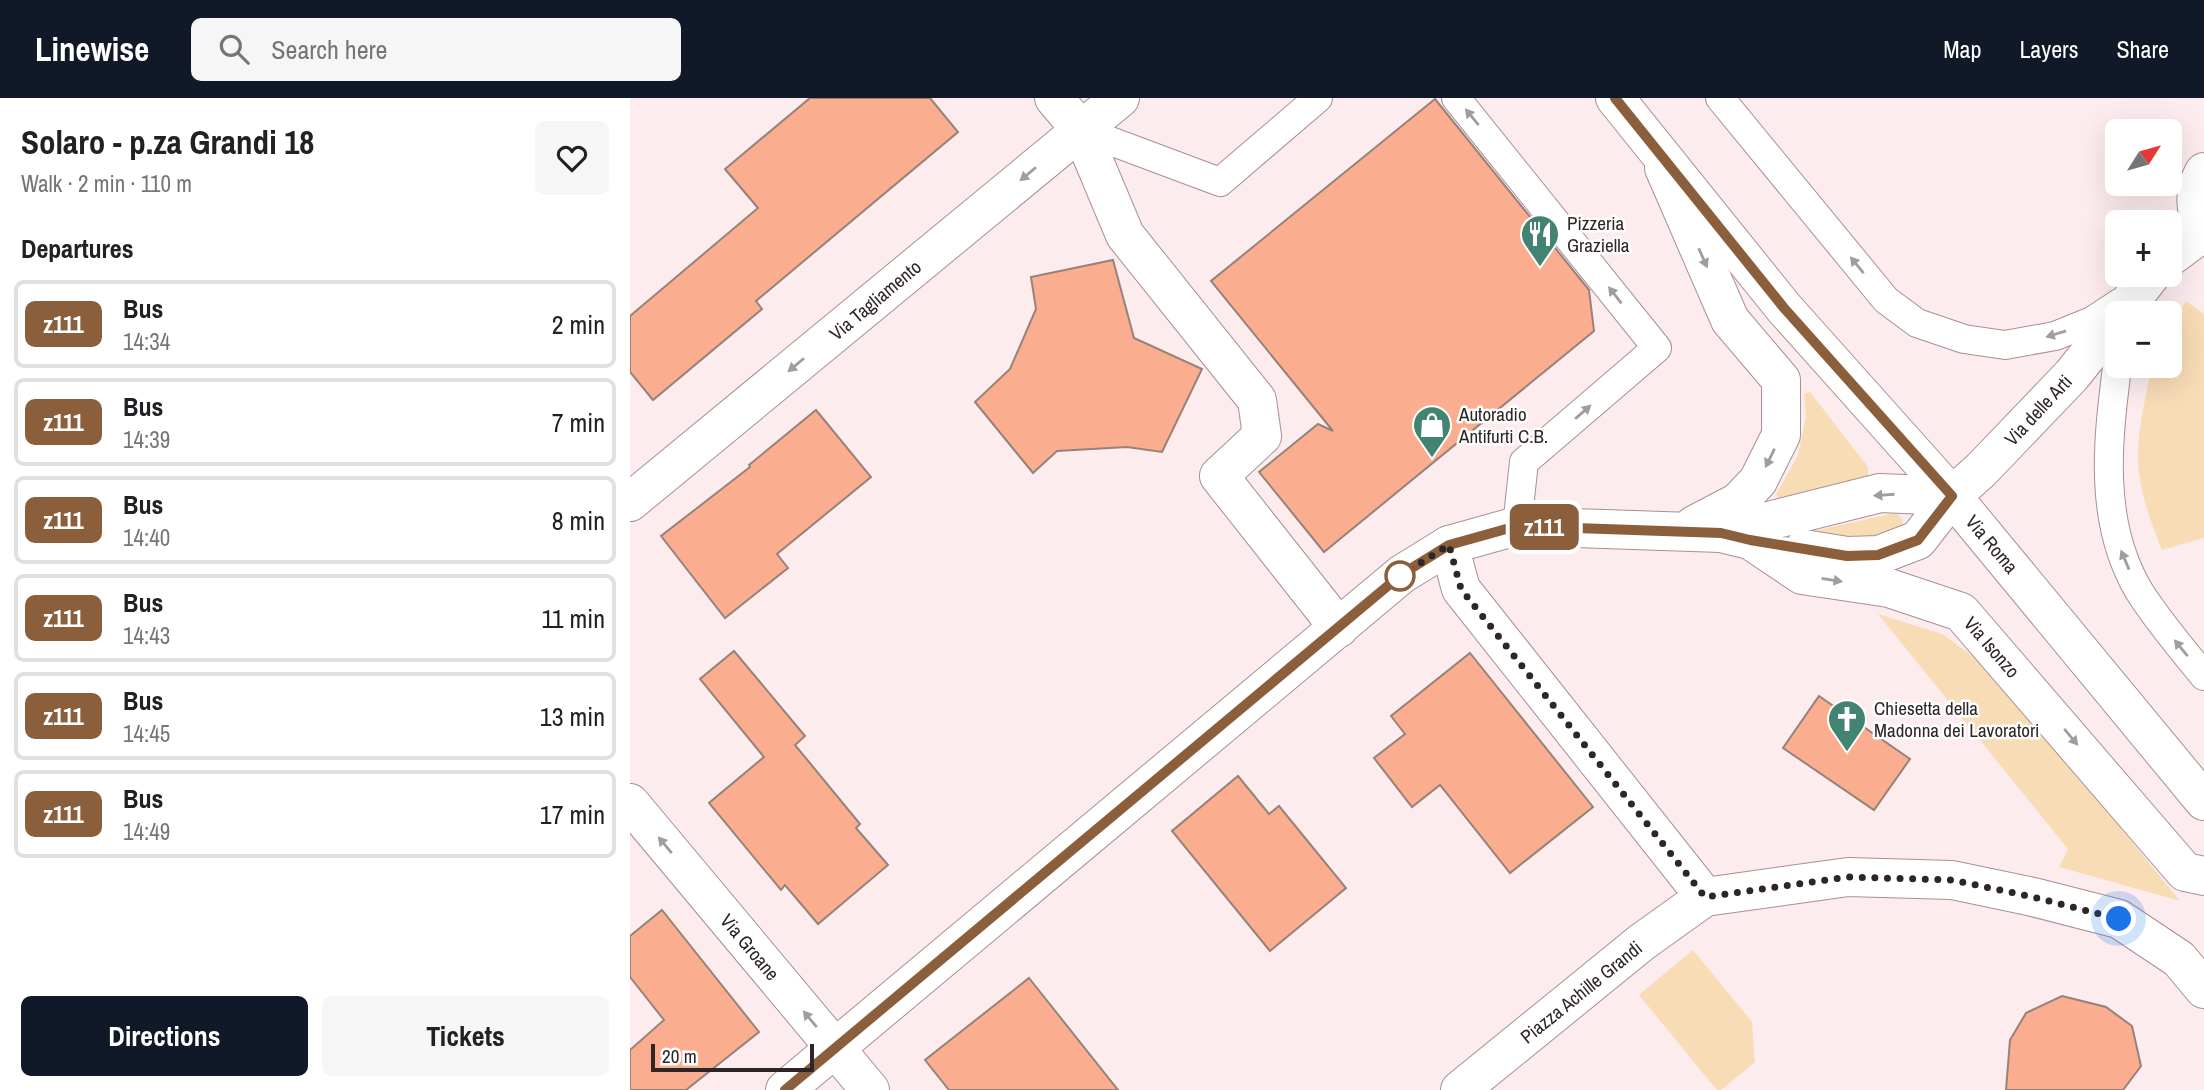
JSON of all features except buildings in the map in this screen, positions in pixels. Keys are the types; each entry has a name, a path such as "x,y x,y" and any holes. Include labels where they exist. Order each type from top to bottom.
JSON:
{"street":[{"path":"1054,98 1081,130 1125,235 1257,400 1262,436 1219,476 1339,628"},
{"name":"Via Tagliamento","path":"630,502 1120,98"},
{"name":"Via Roma","path":"1615,98 1784,308 1952,496 2204,801"},
{"path":"1656,150 1730,320 1781,380 1781,435 1758,481 1738,502 1682,532"},
{"path":"2182,247 2204,230 2197,216 2195,199 2198,182 2204,172"},
{"name":"Via delle Arti","path":"1952,496 1981,470 2072,375 2105,335"},
{"path":"1735,537 1880,493 1952,496"},
{"path":"785,1090 1402,574 1449,545 1517,526 1682,532 1735,537 1847,556 1878,555 1918,540 1952,496"},
{"name":"Via Isonzo","path":"1735,537 1802,575 1889,588 1961,612 2185,872 2204,876"},
{"path":"1449,545 1461,589 1705,897"},
{"name":"Via Groane","path":"630,803 870,1090"},
{"name":"Piazza Achille Grandi","path":"1461,1090 1642,942 1705,897 1848,877 1952,880 2119,919 2179,959 2204,989"}],"lane":[{"path":"1081,130 1220,183 1318,98"},
{"path":"1456,98 1657,348 1524,463 1517,526"},
{"path":"1720,98 1886,300 1917,323 1964,339 2005,345 2054,336 2105,315"},
{"path":"2116,378 2108,459 2109,507 2121,550 2137,588 2158,620 2204,676"}],"shaded area":[{"path":"2186,301 2204,314 2204,538 2162,550 2142,490 2138,465 2139,442 2149,378 2182,378 2182,308"},
{"path":"1810,392 1868,467 1868,475 1864,479 1778,498 1776,495 1798,455 1806,417 1804,394"},
{"path":"1895,513 1902,518 1904,528 1883,538 1860,540 1814,531"},
{"path":"1878,614 1942,634 1992,670 2180,901 2059,867 2068,849"},
{"path":"1693,950 1752,1022 1755,1062 1721,1090 1717,1090 1639,995"}],"bus line":[{"name":"z111","path":"785,1090 1402,574 1449,545 1517,526 1721,533 1847,556 1878,555 1918,540 1952,496 1784,308 1615,98"}],"place":[{"name":"Pizzeria Graziella","path":"1540,268"},
{"name":"Autoradio Antifurti C.B.","path":"1432,459"},
{"name":"Chiesetta della Madonna dei Lavoratori","path":"1847,753"}],"route":[{"path":"1400,576 1449,545 1461,589 1705,897 1848,877 1952,880 2119,919"}]}
